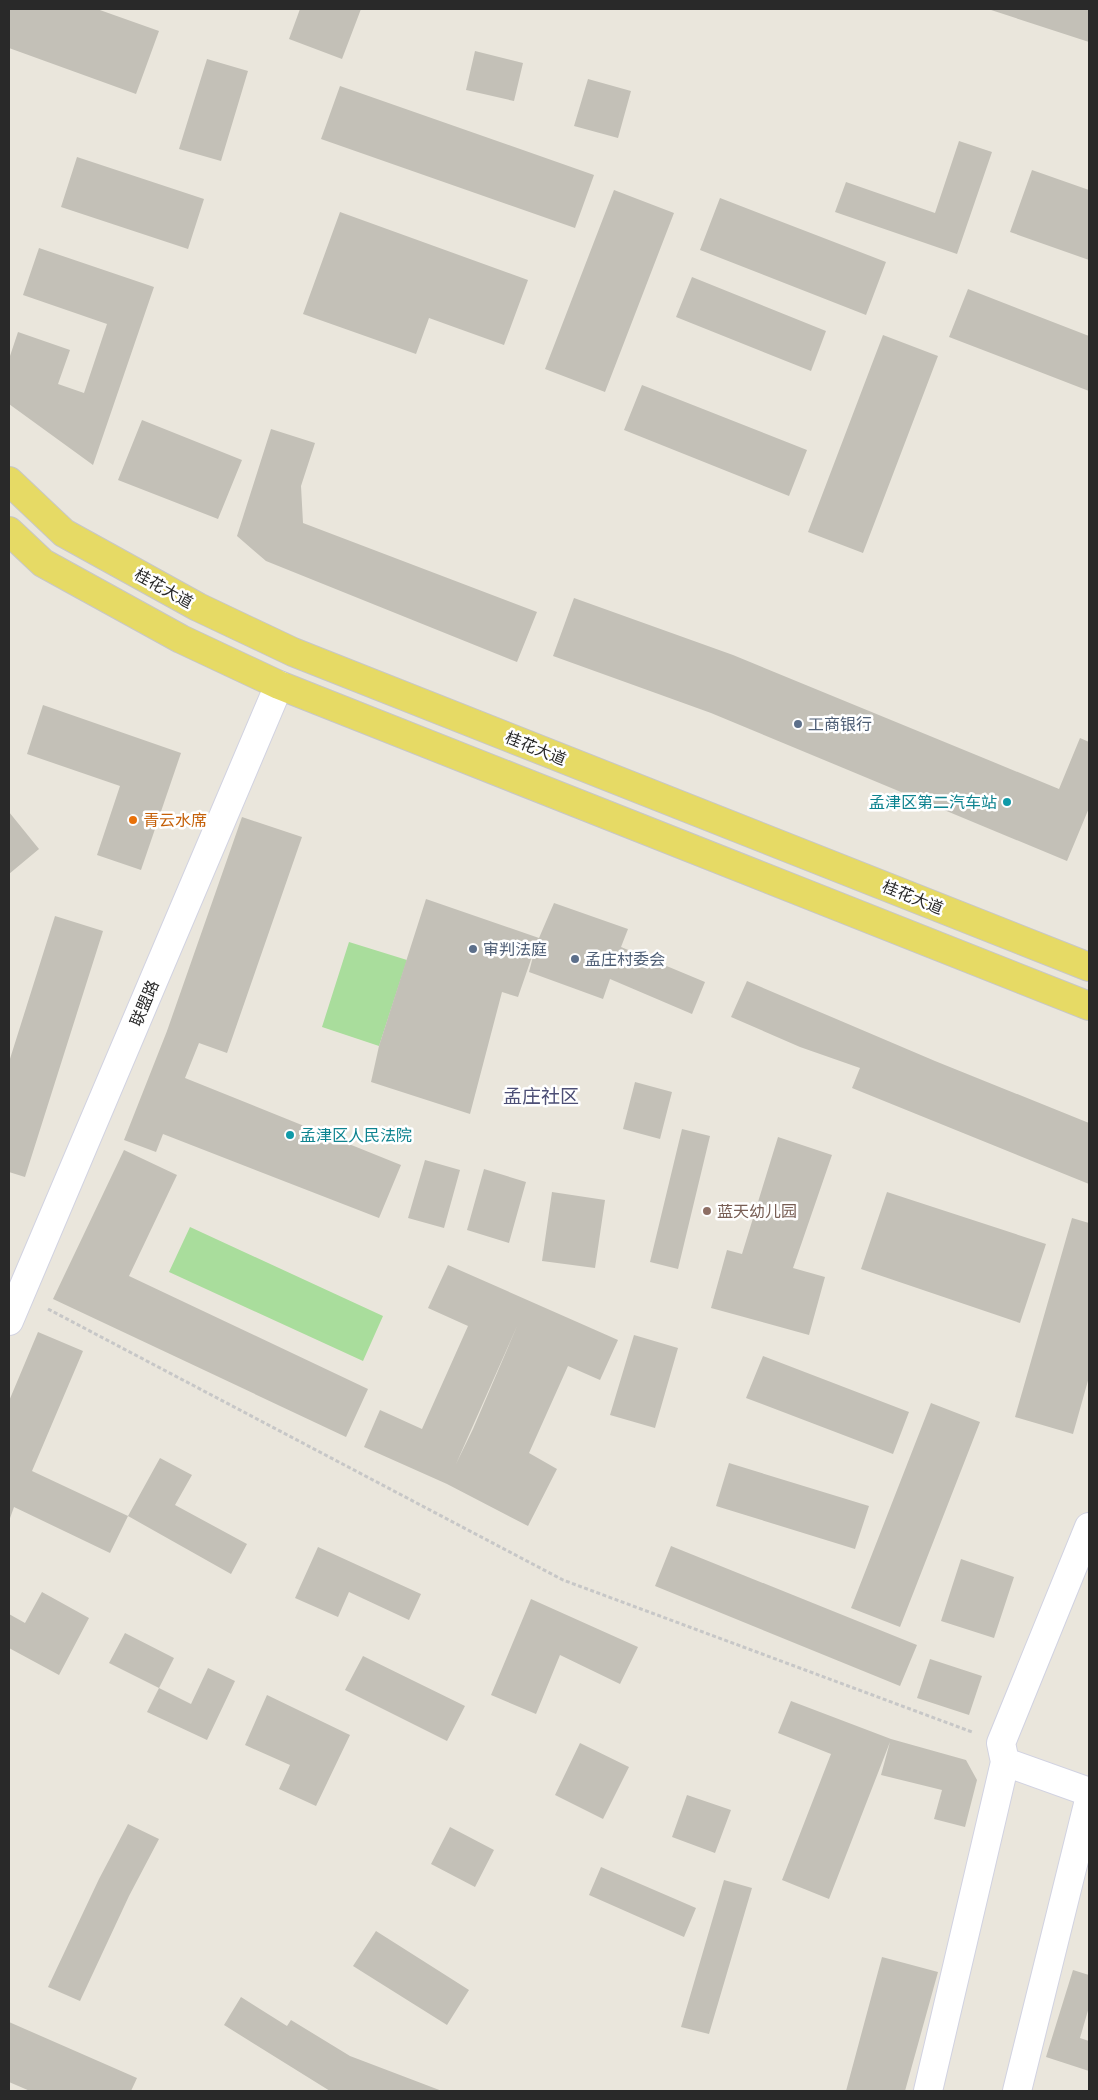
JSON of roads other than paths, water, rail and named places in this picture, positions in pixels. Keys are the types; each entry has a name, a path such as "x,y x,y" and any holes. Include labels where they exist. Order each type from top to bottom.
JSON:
{"main road":[{"name":"桂花大道","path":"9,481 64,533 198,607 293,652 1089,967"},
{"path":"9,531 43,563 181,639 279,685 1089,1006"}],"street":[{"name":"联盟路","path":"9,1321 279,685"},
{"path":"928,2091 1003,1752 1089,1527"},
{"path":"1003,1752 1089,1792"},
{"path":"1017,2091 1089,1800"}],"place":[{"name":"工商银行","path":"798,724"},
{"name":"孟津区第二汽车站","path":"1007,802"},
{"name":"青云水席","path":"133,820"},
{"name":"审判法庭","path":"473,949"},
{"name":"孟庄村委会","path":"575,959"},
{"name":"孟津区人民法院","path":"290,1135"},
{"name":"蓝天幼儿园","path":"707,1211"}],"district":[{"name":"孟庄社区","path":"541,1095"}]}
